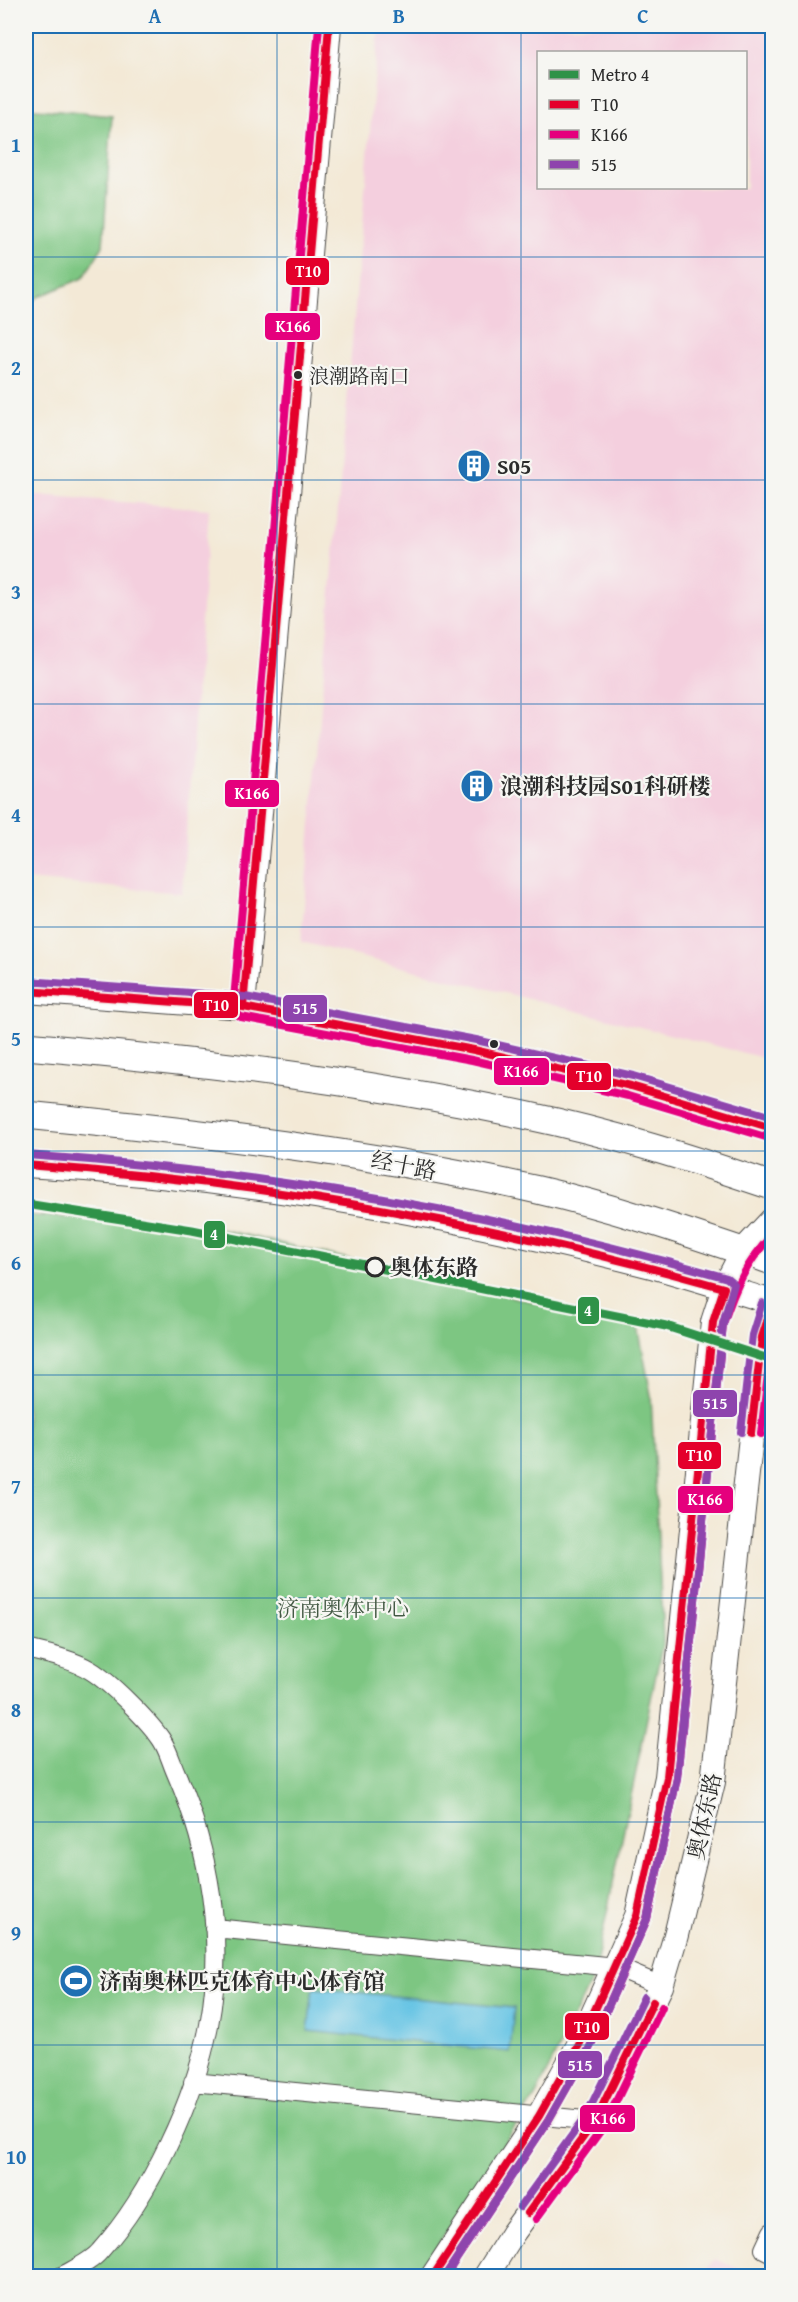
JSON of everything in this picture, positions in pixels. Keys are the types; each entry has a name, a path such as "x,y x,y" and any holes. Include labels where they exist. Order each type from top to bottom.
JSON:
{"highway":[{"path":"26,1046 192,1061 317,1078 530,1116 674,1153 772,1186"},
{"name":"经十路","path":"26,1115 185,1130 335,1152 538,1190 772,1261"}],"main road":[{"path":"243,1007 329,26"},
{"path":"26,991 243,1007 474,1050 631,1086 772,1128"},
{"path":"26,1165 172,1177 340,1201 510,1234 651,1267 772,1304"},
{"path":"433,2277 539,2116 580,2043 637,1916 667,1777 713,1322 724,1288 743,1251 772,1220"},
{"name":"奥体东路","path":"486,2277 513,2233 595,2121 661,1986 713,1782 762,1337 772,1304"}],"street":[{"path":"26,1649 90,1670 130,1705 162,1740 185,1794 206,1861 214,1928 215,1966 209,2025 193,2082 144,2189 99,2253 62,2277"},
{"path":"214,1928 616,1967 661,1986"},
{"path":"193,2082 595,2121"},
{"path":"768,2251 772,2232"}],"shaded area":[{"path":"379,26 772,26 772,1060 301,942"},
{"path":"26,494 209,509 182,893 26,880"},
{"path":"715,2259 756,2276 702,2276"}],"green space":[{"path":"26,108 112,116 103,246 83,278 38,297 26,308"},
{"name":"济南奥体中心","path":"26,1215 206,1226 638,1326 651,1395 663,1641 594,1975 536,2095 418,2276 26,2276"}],"water":[{"path":"313,1988 514,2008 510,2052 308,2031"}],"metro line":[{"name":"4","path":"26,1204 192,1230 666,1326 772,1360"}],"transit line":[{"name":"K166","path":"319,26 233,1011 241,1017 472,1060 628,1096 769,1138"},
{"name":"T10","path":"243,1007 329,26"},
{"name":"515","path":"27,981 245,997 476,1040 633,1076 772,1117"},
{"name":"T10","path":"26,991 243,1007 474,1050 631,1086 772,1128"},
{"name":"515","path":"27,1155 205,1172 380,1198 553,1233 640,1254 727,1278 734,1284 723,1324 677,1778 647,1919 590,2047 548,2121 445,2276"},
{"name":"T10","path":"26,1165 204,1183 378,1208 550,1243 724,1288 713,1322 667,1777 637,1916 580,2043 539,2116 433,2276"},
{"name":"K166","path":"445,2276 548,2121 590,2047 647,1919 677,1778 723,1324 742,1276 772,1235"},
{"name":"515","path":"741,1432 752,1335 762,1303"},
{"name":"T10","path":"751,1433 762,1337 772,1306"},
{"name":"K166","path":"761,1434 772,1339"},
{"name":"515","path":"520,2207 586,2116 644,1997"},
{"name":"T10","path":"528,2213 595,2121 653,2002"},
{"name":"K166","path":"536,2219 604,2126 662,2007"}],"place":[{"name":"浪潮路南口","path":"298,375"},
{"name":"S05","path":"474,466"},
{"name":"浪潮科技园S01科研楼","path":"477,786"},
{"name":"奥体东路","path":"375,1267"},
{"name":"济南奥林匹克体育中心体育馆","path":"76,1981"}]}
